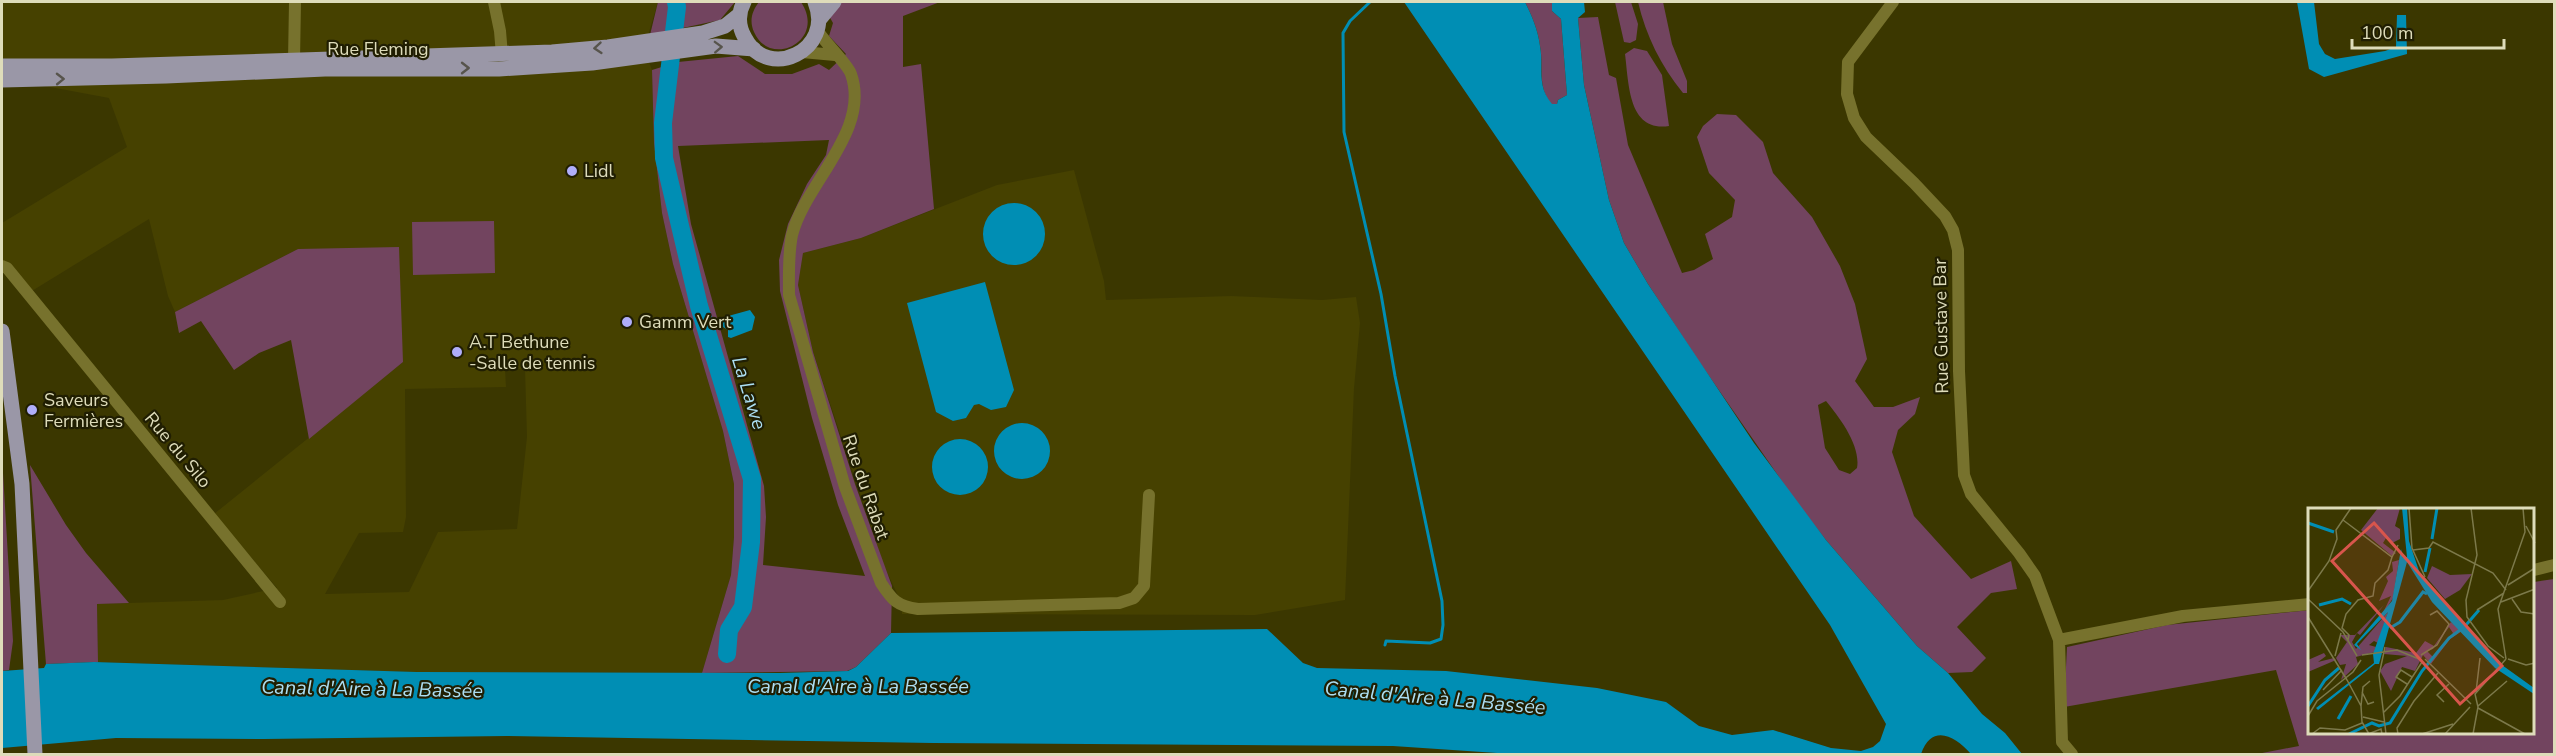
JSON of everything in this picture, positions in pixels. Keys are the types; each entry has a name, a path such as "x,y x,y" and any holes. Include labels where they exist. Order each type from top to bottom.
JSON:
{"main road":[{"path":"815,2 818,25"},
{"path":"801,52 812,42 818,25 834,2"},
{"name":"Rue Fleming","path":"2,80 324,69 499,69 592,63 683,43 725,27 742,8"},
{"path":"742,8 742,33 754,50"},
{"name":"Rue Fleming","path":"683,43 754,50 777,59 794,56 801,52"},
{"name":"Rue Fleming","path":"2,66 112,66 502,55 657,47"},
{"path":"2,331 22,484 28,754"},
{"path":"2,395 13,484 27,670 36,754"}],"street":[{"path":"294,60 295,2"},
{"path":"494,2 502,55"},
{"name":"Rue Gustave Bar","path":"1893,2 1848,63 1847,94 1854,118 1866,137 1945,216 1953,230 1958,250 1959,371 1964,475 1971,494 2035,576 2059,640 2062,741 2072,754"},
{"name":"Rue du Rabat","path":"818,25 835,55 850,73 854,110 847,132 810,194 793,234 788,268 789,295 845,487 881,583 889,596 902,606 918,609 1119,603 1134,598 1144,586 1149,495"},
{"path":"801,52 835,55"},
{"name":"Rue du Silo","path":"2,266 7,268 280,602"},
{"path":"2535,570 2554,564"},
{"path":"2059,640 2183,616 2308,604"}],"shaded area":[{"path":"2,2 658,2 644,49 652,70 654,143 662,213 673,264 723,431 734,484 731,575 702,673 417,672 98,662 97,604 223,600 277,588 214,514 403,362 298,249 175,312 168,296 149,219 27,294 2,261 2,223 127,147 109,98 2,78","holes":["505,369 525,369 527,437 517,529 438,532 409,592 325,594 359,533 403,532 406,517 405,389 506,387"]},
{"path":"658,2 735,2 720,20 650,35"},
{"path":"759,2 801,2 807,16 807,28 802,38 793,46 783,49 772,48 762,43 754,32 752,24 753,13"},
{"path":"821,2 940,2 903,16 903,67 921,64 934,209 861,238 803,253 798,285 813,352 855,484 892,586 891,633 856,667 847,671 702,673 731,575 734,484 723,431 673,264 662,213 654,143 652,70 678,62 738,56 765,74 792,74 819,64 829,70 846,54 829,36 833,23","holes":["829,140 826,155 807,184 788,224 779,260 780,291 812,418 838,505 865,576 763,565 766,517 764,486 691,224 678,146"]},
{"path":"1525,2 1552,2 1552,11 1561,19 1567,95 1558,100 1557,104 1551,104 1544,90 1539,40"},
{"path":"1615,2 1631,2 1638,24 1636,40 1630,43 1624,42"},
{"path":"1638,2 1663,2 1672,44 1687,81 1687,93 1683,93 1661,61 1645,27"},
{"path":"1598,17 1609,75 1616,78 1628,145 1682,273 1694,270 1713,259 1705,234 1732,217 1735,200 1709,173 1697,137 1703,126 1717,114 1736,115 1763,142 1773,173 1812,217 1840,266 1855,304 1867,359 1855,381 1874,407 1893,407 1920,397 1915,414 1898,430 1892,452 1914,516 1971,579 2011,561 2017,589 1991,593 1957,627 1986,658 1972,672 1948,673 1917,646 1826,540 1795,500 1648,284 1624,243 1609,200 1584,85 1578,18","holes":["1826,401 1843,424 1856,451 1857,468 1850,474 1839,470 1825,448 1818,405"]},
{"path":"1634,48 1647,51 1662,75 1669,126 1656,126 1645,122 1633,104 1625,54"},
{"path":"1074,170 1104,281 1106,300 1231,296 1322,300 1356,297 1360,323 1354,388 1345,600 1255,615 902,614 901,602 884,566 813,352 798,285 803,253 861,238 997,185"},
{"path":"494,221 495,273 413,275 412,222"},
{"path":"399,247 403,362 309,439 291,340 259,353 234,370 201,321 179,333 175,312 298,249"},
{"path":"2,456 13,641 9,670 2,671"},
{"path":"30,465 66,525 86,553 129,603 97,604 98,662 46,664"},
{"path":"2554,579 2554,754 2257,754 2299,746 2276,670 2064,707 2067,647 2167,625 2308,610 2308,735 2535,735 2535,582"}],"water":[{"name":"Canal d'Aire à La Bassée","path":"1404,2 1525,2 1539,40 1544,90 1552,104 1557,104 1558,100 1567,95 1561,19 1552,11 1552,2 1584,2 1585,12 1578,18 1584,85 1609,200 1624,243 1648,284 1754,443 1826,540 1917,646 1948,673 1982,714 2005,733 2022,754 1971,754 1958,742 1944,736 1931,738 1921,754 1512,754 1393,746 933,743 507,736 116,738 2,748 2,671 44,668 46,664 94,662 417,672 780,673 848,671 856,667 891,633 1267,629 1303,663 1317,668 1446,671 1597,688 1666,702 1699,726 1732,735 1773,730 1831,748 1861,751 1873,747 1880,741 1886,724 1830,625"},
{"path":"2297,2 2314,2 2319,44 2325,54 2335,59 2385,51 2396,47 2397,15 2406,15 2407,54 2324,77 2309,69"},
{"path":"1014,203 1026,205 1036,212 1043,222 1045,234 1043,246 1036,256 1026,263 1014,265 1002,263 992,256 985,246 983,234 985,222 992,212 1002,205"},
{"path":"985,282 1014,390 1006,407 991,410 979,404 974,405 966,418 953,421 936,412 907,303"},
{"path":"750,310 755,317 752,330 728,337 728,330 723,327 721,318"},
{"path":"1022,423 1033,425 1042,431 1048,440 1050,451 1048,462 1042,471 1033,477 1022,479 1011,477 1002,471 996,462 994,451 996,440 1002,431 1011,425"},
{"path":"960,439 971,441 980,447 986,456 988,467 986,478 980,487 971,493 960,495 949,493 940,487 934,478 932,467 934,456 940,447 949,441"}],"waterway":[{"name":"La Lawe","path":"676,2 663,123 664,158 699,306 752,479 751,542 743,607 729,630 727,654"},
{"path":"1370,2 1350,21 1343,33 1344,132 1381,294 1395,376 1442,601 1443,625 1441,639 1430,643 1386,641 1385,645"}],"place":[{"name":"Lidl","path":"572,171"},
{"name":"Gamm Vert","path":"627,322"},
{"name":"A.T Bethune -Salle de tennis","path":"457,352"},
{"name":"Saveurs Fermières","path":"32,410"}]}
